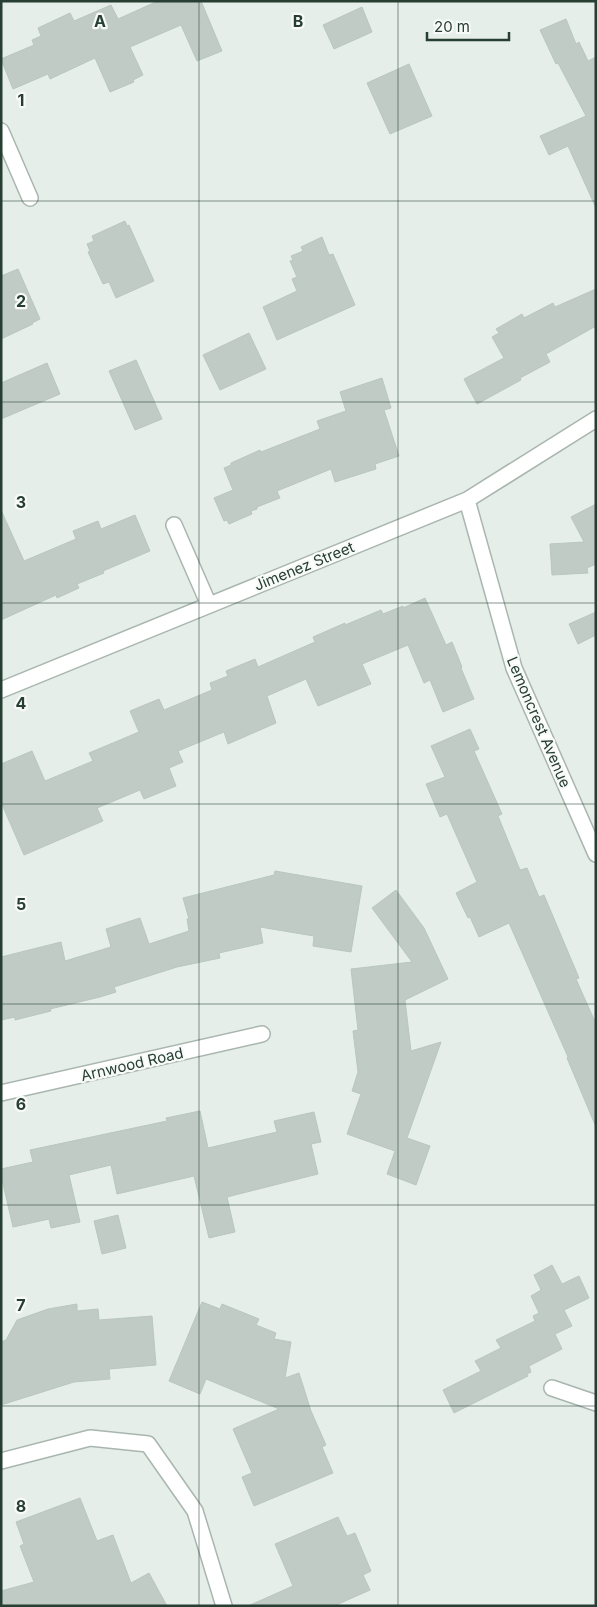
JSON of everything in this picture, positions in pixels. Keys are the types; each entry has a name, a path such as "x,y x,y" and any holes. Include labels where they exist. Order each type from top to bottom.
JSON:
{"street":[{"path":"1,131 30,198"},
{"name":"Jimenez Street","path":"1,690 466,500 596,419"},
{"name":"Lemoncrest Avenue","path":"466,500 514,668 596,854"},
{"path":"174,525 209,605"},
{"name":"Arnwood Road","path":"1,1093 262,1034"},
{"path":"552,1388 596,1403"},
{"path":"1,1461 90,1438 148,1444 195,1511 224,1606"}],"building":[{"path":"158,1 201,1 222,51 197,61 181,25 130,47 143,75 133,80 134,82 110,92 95,58 50,79 48,74 13,89 1,59 34,45 32,40 41,36 38,28 70,13 74,21 111,5 118,19"},
{"path":"362,7 372,32 334,49 323,25"},
{"path":"566,19 576,44 579,42 588,61 596,57 596,208 568,146 549,155 540,136 586,116 558,63 556,64 540,30"},
{"path":"409,64 432,116 390,134 367,83"},
{"path":"125,221 127,226 129,225 154,281 116,298 109,282 103,284 88,252 90,251 87,244 94,241 92,236"},
{"path":"322,237 329,255 333,254 355,305 277,340 263,307 297,291 292,279 297,277 290,261 293,260 291,256 303,251 301,247"},
{"path":"18,269 40,319 1,339 1,276"},
{"path":"596,289 596,326 546,354 550,362 477,404 464,379 504,358 492,337 499,333 496,329 522,314 524,318 553,303 555,307"},
{"path":"249,333 266,369 220,390 203,355"},
{"path":"136,360 162,419 135,430 109,371"},
{"path":"47,363 60,394 1,419 1,383"},
{"path":"382,378 391,408 384,410 399,456 375,464 376,469 335,482 331,469 277,491 280,498 257,507 257,509 251,511 252,514 229,524 227,520 224,521 214,498 233,490 224,468 260,450 261,452 320,429 317,421 346,411 340,392"},
{"path":"596,504 596,564 587,568 588,573 552,575 550,544 584,542 571,517"},
{"path":"1,510 24,561 76,539 73,531 98,521 101,529 135,515 150,551 77,584 79,588 57,598 56,595 1,620"},
{"path":"425,598 446,645 452,642 474,699 443,712 430,680 424,683 408,645 362,664 371,684 318,706 306,679 267,696 276,723 228,744 224,732 178,751 183,762 169,768 176,786 144,799 140,790 97,808 103,821 24,855 1,802 1,764 32,751 45,781 93,761 89,753 139,732 130,711 159,699 164,710 212,690 210,683 228,676 226,671 255,659 258,667 315,642 313,637 345,623 345,625 381,610 383,614 403,606 403,608"},
{"path":"596,612 596,635 578,644 569,624"},
{"path":"470,729 479,749 474,751 502,814 498,816 520,870 527,868 539,897 544,895 579,978 576,979 596,1024 596,1127 568,1057 509,923 479,937 456,893 477,882 447,814 440,817 426,784 445,777 431,746"},
{"path":"275,871 362,886 351,952 313,946 314,936 260,927 263,943 219,953 220,958 177,967 114,987 116,992 100,997 15,1020 15,1017 1,1020 1,957 61,942 65,961 111,947 106,929 140,918 149,944 189,931 187,919 189,919 183,898 274,875"},
{"path":"396,890 424,928 448,979 405,1000 411,1051 441,1042 407,1138 430,1146 416,1185 387,1174 395,1151 347,1134 361,1094 352,1091 358,1072 353,1031 358,1030 351,969 412,962 372,908"},
{"path":"200,1111 208,1148 277,1132 274,1121 314,1112 321,1142 311,1144 318,1174 227,1197 235,1232 209,1238 194,1176 117,1194 111,1165 69,1175 80,1222 51,1228 49,1219 13,1227 1,1169 33,1162 30,1150 167,1121 166,1118"},
{"path":"118,1215 126,1248 102,1254 94,1221"},
{"path":"552,1265 562,1284 579,1276 589,1298 564,1310 572,1326 555,1334 562,1349 529,1366 531,1372 527,1374 528,1376 454,1413 443,1390 481,1371 475,1361 501,1348 496,1340 535,1321 533,1316 539,1313 531,1296 541,1290 534,1275"},
{"path":"202,1302 220,1309 222,1304 259,1319 256,1325 276,1333 274,1339 291,1342 285,1378 299,1373 311,1411 326,1445 322,1447 333,1473 254,1506 242,1477 252,1473 233,1429 279,1409 206,1379 200,1394 169,1381"},
{"path":"77,1304 77,1311 98,1309 99,1320 152,1316 156,1365 109,1369 110,1379 74,1382 1,1405 1,1342 6,1340 17,1320 48,1309"},
{"path":"80,1498 97,1541 113,1535 131,1583 149,1573 167,1606 1,1606 1,1591 34,1582 20,1546 24,1544 16,1522"},
{"path":"338,1517 347,1536 355,1533 371,1571 363,1575 370,1590 334,1606 248,1606 293,1586 275,1544"}]}
